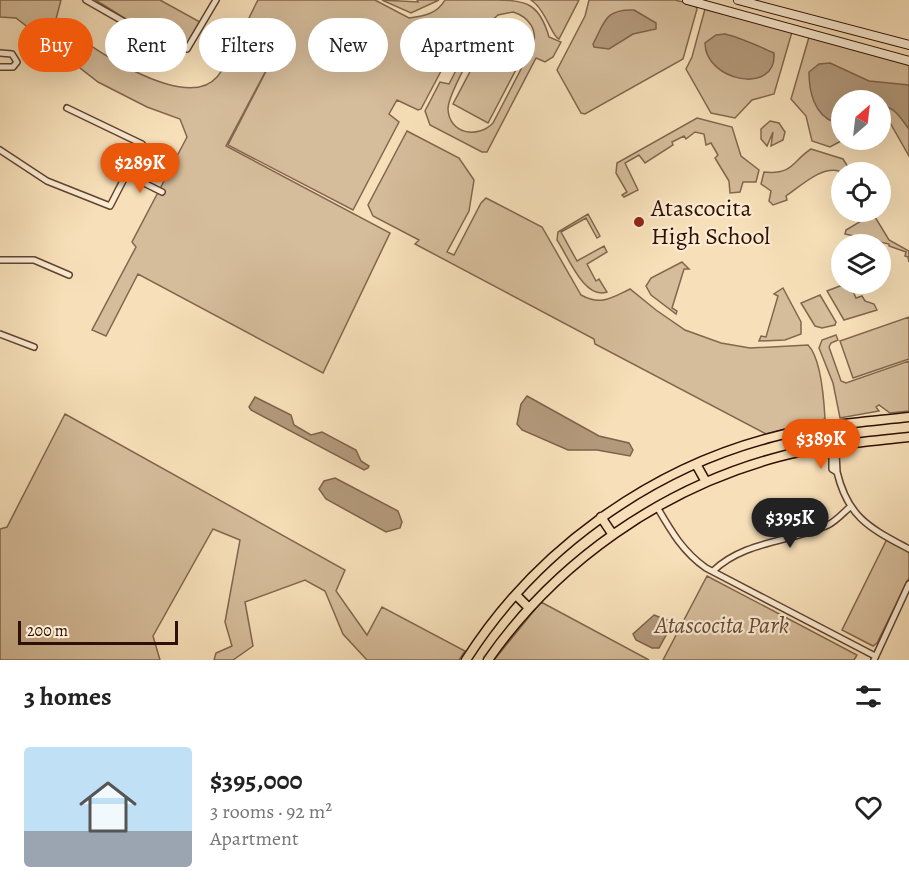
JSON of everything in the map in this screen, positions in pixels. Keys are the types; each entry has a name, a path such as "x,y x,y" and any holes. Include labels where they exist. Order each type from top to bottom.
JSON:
{"main road":[{"path":"687,0 909,61"},
{"path":"738,0 909,45"},
{"path":"466,660 497,616 556,553 601,517 652,485 696,464 772,437 830,426 909,417"},
{"path":"830,426 832,446"},
{"path":"488,660 529,608 570,567 613,535 657,507 706,482 778,457 832,446 909,437"},
{"path":"696,464 706,482"},
{"path":"601,517 613,535"},
{"path":"516,595 529,608"}],"street":[{"path":"86,0 142,32 187,49 216,0"},
{"path":"0,53 12,54 17,62 13,67 0,67"},
{"path":"0,150 47,181 110,206 142,144 67,108"},
{"path":"128,175 162,192"},
{"path":"0,260 34,261 69,275"},
{"path":"0,334 34,347"},
{"path":"832,446 836,453 837,472 850,507 872,529 909,549"},
{"path":"657,507 675,539 691,557 875,658 909,584"},
{"path":"713,571 724,560 742,551 829,524 850,507"}],"green space":[{"path":"0,0 61,0 56,18 0,17"},
{"path":"95,0 160,0 199,21 199,24 190,41 187,42 187,18 125,18"},
{"path":"258,0 375,0 409,18 400,18 400,72 441,72 421,109 418,110 397,100 389,114 399,122 353,210 228,145 266,72 296,72 296,18 249,18"},
{"path":"382,0 418,2 417,0 439,0 411,13"},
{"path":"445,0 498,0 525,3 537,11 549,37 561,42 553,57 545,62 536,58 535,60 535,18 525,18 513,12 498,15 495,18 409,18 434,11"},
{"path":"531,0 579,0 559,39 541,10"},
{"path":"589,0 675,0 695,5 697,9 683,59 585,114 581,113 557,70 585,16"},
{"path":"705,9 792,32 774,94 752,100 735,118 711,113 686,69 692,57"},
{"path":"809,37 909,64 909,156 891,124 891,90 831,90 830,147 812,141 806,116 791,99"},
{"path":"93,47 105,55 105,72 137,72 159,82 182,87 202,86 221,72 265,72 226,146 390,233 323,373 138,274 106,336 92,330 136,247 132,242 187,137 180,119 147,107 98,82 85,72 93,72"},
{"path":"455,72 463,72 449,101 448,109 453,124 465,131 480,131 493,123 519,72 529,72 487,152 482,152 430,125 425,111 440,82 449,84"},
{"path":"470,72 515,72 488,123 453,104"},
{"path":"697,118 732,127 741,156 759,170 756,182 743,182 740,192 730,193 729,181 715,158 718,155 711,143 706,145 704,134 695,132 686,139 684,136 672,142 673,145 645,163 639,155 625,163 638,190 624,197 622,195 627,192 616,173 617,163"},
{"path":"770,121 779,123 785,132 783,140 771,146 773,132 767,146 761,139 761,129"},
{"path":"407,131 459,158 474,180 469,211 447,252 454,255 481,203 486,198 542,227 581,295 594,300 606,300 630,289 685,330 721,343 750,348 808,345 819,369 825,419 766,434 595,344 594,339 415,244 419,240 373,216 368,205"},
{"path":"811,149 843,159 845,162 831,162 831,170 818,174 786,196 787,200 773,205 769,201 771,191 761,184 764,172 787,169"},
{"path":"588,214 600,236 597,238 586,218 561,232 577,261 604,246 607,252 587,264 596,281 599,279 607,292 599,293 591,290 584,283 557,240 558,232"},
{"path":"860,222 878,222 885,234 845,234 846,230"},
{"path":"891,241 909,251 909,262 908,257 905,256 906,252 891,247"},
{"path":"682,262 689,269 684,269 672,308 677,311 676,314 651,295 646,286 651,278"},
{"path":"783,288 801,322 801,334 785,340 759,341 761,336 766,337 778,296 774,294"},
{"path":"831,289 831,294 854,294 856,298 862,296 865,301 874,304 877,310 844,320 827,291"},
{"path":"820,295 836,322 835,325 822,328 815,326 801,303"},
{"path":"909,317 909,359 853,378 840,341"},
{"path":"836,335 838,340 831,343 829,347 841,381 846,383 909,361 909,411 890,413 879,405 876,407 879,411 840,418 833,383 819,348 822,340"},
{"path":"65,414 345,570 336,591 367,635 382,607 465,651 459,660 367,660 343,634 325,591 305,580 245,602 253,646 233,660 214,660 216,653 232,646 225,622 240,540 213,529 153,636 160,660 0,660 0,529 7,527"},
{"path":"887,539 909,550 909,578 877,643 873,646 842,630"},
{"name":"Atascocita Park","path":"707,576 857,655 854,660 663,660"},
{"name":"Atascocita Park","path":"541,602 649,660 494,660"}],"shaded area":[{"path":"634,10 656,23 656,29 633,34 609,49 594,47 593,44 607,18 617,12"},
{"path":"725,34 774,53 772,66 764,75 753,79 728,74 716,67 708,56 705,43 716,35"},
{"path":"830,63 869,81 909,85 909,129 891,109 891,90 831,90 831,121 827,119 817,108 810,87 809,72 819,64"},
{"path":"527,396 599,436 629,443 633,450 630,456 597,450 568,450 522,430 517,424 521,404"},
{"path":"255,397 291,415 294,425 311,435 322,432 356,450 361,461 369,466 368,468 364,470 251,410 249,407"},
{"path":"335,478 398,511 402,522 400,528 386,532 326,499 319,489 324,481"},
{"path":"654,615 667,620 671,626 659,648 652,648 636,640 633,634"}],"place":[{"name":"Atascocita High School","path":"639,222"}]}
